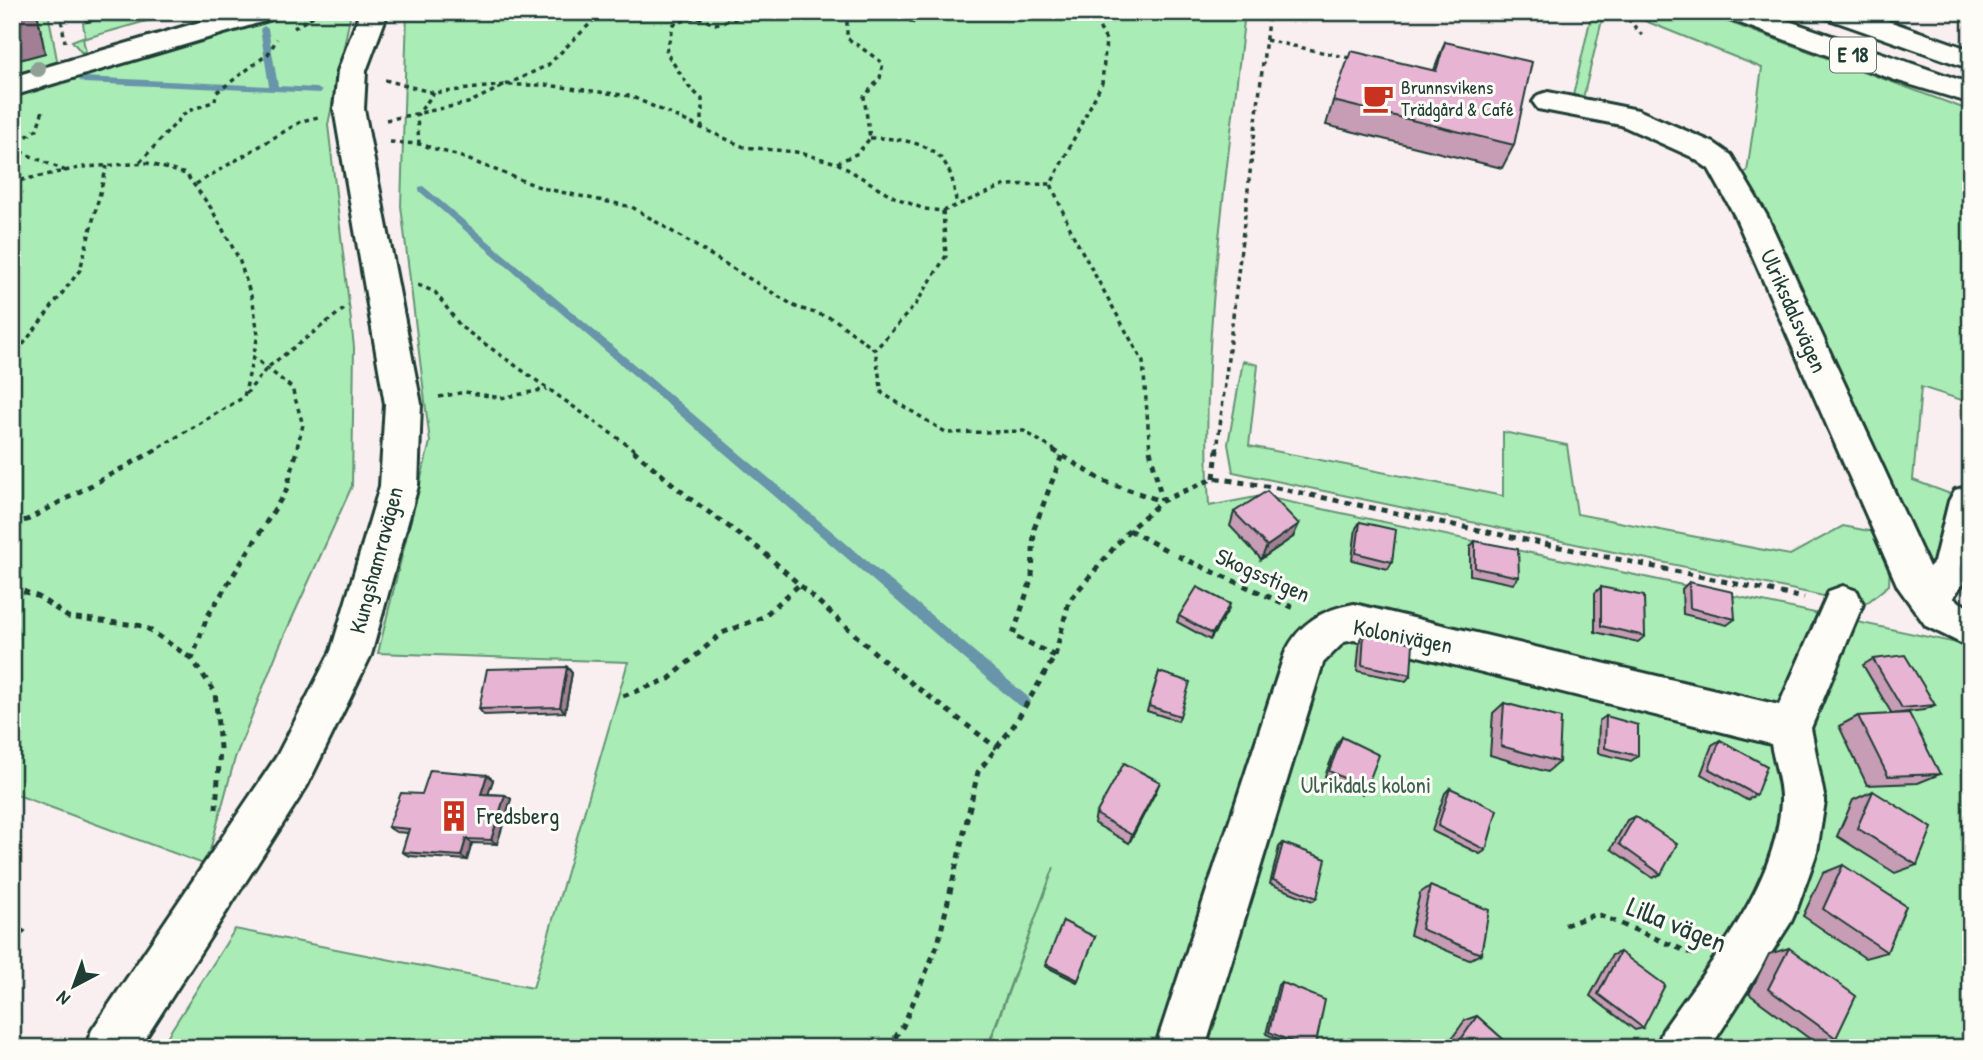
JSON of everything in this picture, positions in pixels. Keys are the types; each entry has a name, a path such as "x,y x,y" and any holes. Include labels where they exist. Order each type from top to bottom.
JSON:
{"main road":[{"path":"12,87 265,12"},
{"name":"Kungshamravägen","path":"110,1048 292,771 350,655 399,486 403,404 377,275 352,125 352,71 373,12"},
{"name":"E 18","path":"1736,12 1971,94"},
{"name":"E 18","path":"1836,12 1971,60"},
{"path":"1844,12 1971,43"},
{"name":"Ulriksdalsvägen","path":"1548,102 1628,117 1703,150 1720,162 1751,216 1912,575 1951,616"},
{"path":"1951,616 1951,569 1968,501"},
{"path":"1681,1048 1775,906 1794,852 1803,801 1790,728 1843,604"},
{"name":"Kolonivägen","path":"1180,1048 1306,653 1333,626 1354,622 1790,728"}],"path":[{"path":"138,163 186,112 215,101 216,93 268,54 277,39 320,12"},
{"path":"352,125 416,115 468,103 548,65 602,12"},
{"path":"1051,184 1102,83 1106,40 1091,12"},
{"path":"1214,478 1269,12"},
{"path":"1622,12 1642,35"},
{"path":"702,129 702,99 689,88 666,52 674,24 696,17 715,24 754,14 893,14 917,24"},
{"path":"837,163 858,153 870,138 864,97 880,78 883,63 848,37 847,14"},
{"path":"1266,40 1363,61"},
{"path":"352,71 434,93 505,85 547,85 629,96 744,147 796,152 837,163 894,197 924,209 943,211 1006,185 1051,184"},
{"path":"12,148 37,129 51,84 46,77"},
{"path":"419,144 416,115 434,93"},
{"path":"195,184 302,121 352,125 460,156 542,188 632,207 796,307 834,319 875,350 882,393 947,433 1024,431 1103,481 1162,501"},
{"path":"870,138 887,137 911,142 935,153 948,167 957,204"},
{"path":"12,148 67,171"},
{"path":"12,182 67,171 138,163 186,173 239,259 253,302 258,335 244,397"},
{"path":"12,359 80,270 107,166"},
{"path":"1051,184 1073,235 1143,362 1150,451 1162,501"},
{"path":"875,350 916,304 946,256 943,211"},
{"path":"12,523 27,520 132,464 244,397 267,368 377,275 435,292 461,327 645,458 689,498 761,550 892,669 997,748"},
{"path":"192,659 207,617 286,491 303,425 292,388 252,355"},
{"path":"403,404 465,391 501,398 548,389"},
{"path":"1055,656 1013,635 1032,577 1034,529 1062,455"},
{"path":"888,1048 903,1026 937,944 978,772 997,748 1055,656 1069,601 1129,530 1162,501 1214,478 1272,487 1782,595 1843,604"},
{"path":"1129,530 1168,551"},
{"name":"Skogsstigen","path":"1178,556 1333,626"},
{"path":"623,696 669,680 722,633 763,617 799,585"},
{"path":"12,587 39,597 68,617 144,626 192,659 215,692 220,748 215,822"},
{"name":"Lilla vägen","path":"1565,925 1597,914 1733,970"}],"green space":[{"path":"37,12 48,12 58,65 12,82 12,62 45,53"},
{"path":"121,12 178,12 83,39 86,52 81,52 72,41 85,36 83,23"},
{"path":"286,12 351,12 328,125 354,347 352,486 280,645 235,758 206,865 12,793 12,91"},
{"name":"Ulrikdals koloni","path":"407,12 1245,12 1223,197 1212,320 1207,444 1209,506 1261,496 1971,646 1971,1048 988,1048 1054,867 987,1048 160,1048 235,929 533,988 628,662 378,653 430,442 401,206"},
{"path":"1592,12 1604,12 1582,102 1572,100"},
{"path":"1623,12 1701,12 1971,111 1971,403 1921,387 1913,480 1956,496 1934,567 1921,568 1738,172 1747,172 1762,68"},
{"path":"1243,361 1258,365 1249,446 1503,496 1503,432 1567,445 1577,514 1790,555 1843,526 1874,532 1890,564 1889,585 1868,602 1833,598 1233,472 1228,444"}],"building":[{"path":"1445,42 1532,62 1514,145 1333,101 1351,51 1436,71"},
{"path":"1267,491 1299,524 1267,546 1234,512"},
{"path":"1360,522 1396,530 1392,562 1356,553"},
{"path":"1475,541 1518,549 1519,577 1475,568"},
{"path":"1689,582 1733,592 1735,619 1690,608"},
{"path":"1197,587 1230,604 1212,634 1179,616"},
{"path":"1601,587 1644,596 1645,636 1601,626"},
{"path":"1364,633 1413,643 1411,675 1362,665"},
{"path":"1905,655 1935,705 1902,708 1873,659"},
{"path":"567,667 560,707 479,709 487,669"},
{"path":"1159,672 1190,682 1180,716 1149,706"},
{"path":"1504,703 1561,718 1559,762 1501,746"},
{"path":"1909,713 1940,774 1888,776 1858,716"},
{"path":"1606,716 1638,725 1638,756 1605,748"},
{"path":"1342,737 1379,755 1366,789 1329,771"},
{"path":"1720,740 1767,766 1756,795 1709,769"},
{"path":"1124,763 1160,782 1132,835 1096,814"},
{"name":"Fredsberg","path":"430,770 487,775 481,794 505,795 491,840 466,839 461,856 402,852 409,829 388,827 401,793 422,794"},
{"path":"1450,788 1497,810 1486,850 1438,826"},
{"path":"1873,791 1932,828 1917,865 1857,828"},
{"path":"1635,816 1677,844 1661,874 1619,844"},
{"path":"1283,843 1326,859 1317,898 1273,880"},
{"path":"1843,865 1906,906 1887,952 1823,909"},
{"path":"1430,886 1489,910 1481,954 1421,929"},
{"path":"1063,921 1095,937 1078,980 1046,964"},
{"path":"1789,948 1856,996 1836,1038 1768,989"},
{"path":"1620,952 1665,985 1643,1028 1598,994"},
{"path":"1281,982 1325,1000 1315,1048 1306,1048 1269,1032"},
{"path":"1477,1016 1513,1048 1455,1048"}],"waterway":[{"path":"264,29 274,89"},
{"path":"84,80 274,89"},
{"path":"274,89 317,91"},
{"path":"423,189 1023,701"}],"place":[{"name":"Brunnsvikens Trädgård & Café","path":"1378,98"},
{"name":"Fredsberg","path":"454,816"}]}
